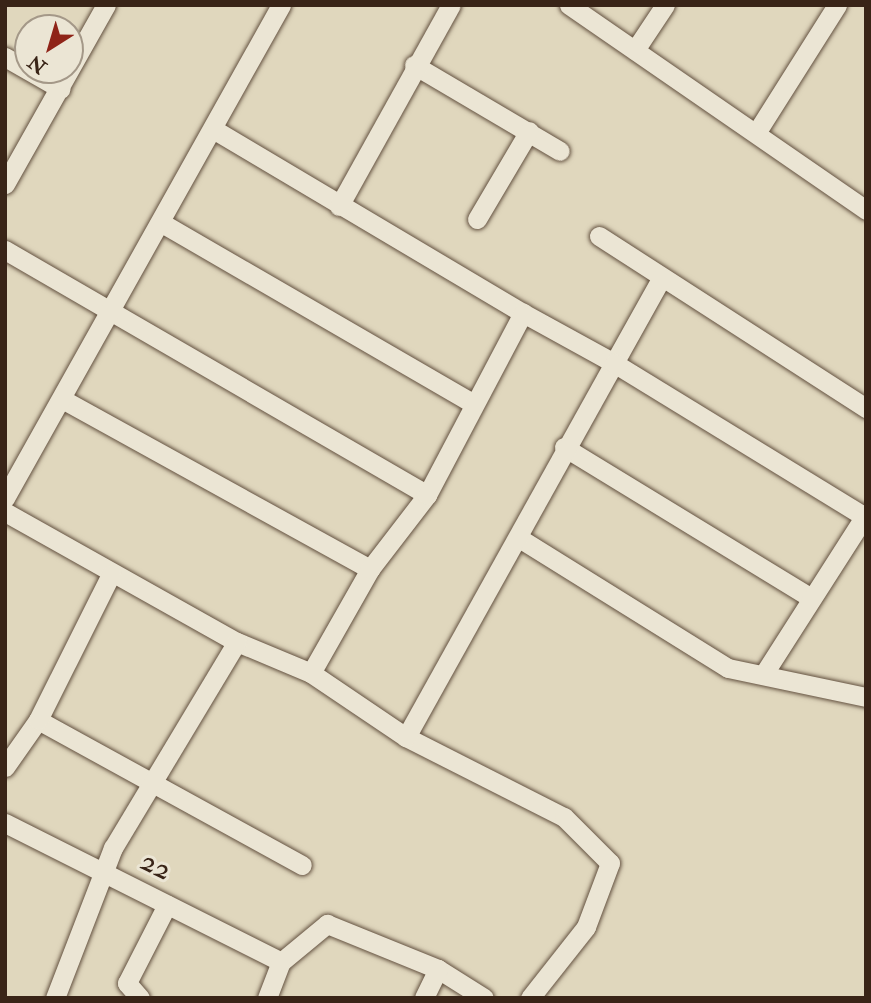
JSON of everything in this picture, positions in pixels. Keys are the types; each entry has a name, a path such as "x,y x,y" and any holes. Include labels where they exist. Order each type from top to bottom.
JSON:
{"street":[{"path":"5,184 106,5"},
{"path":"5,498 62,399 109,309 214,129 281,5"},
{"path":"339,206 414,65 451,5"},
{"path":"569,5 758,130 866,210"},
{"path":"635,50 666,5"},
{"path":"758,130 837,5"},
{"path":"5,57 61,89"},
{"path":"414,65 560,151"},
{"path":"214,129 339,206 614,363 865,515 765,673"},
{"path":"477,219 529,131"},
{"path":"160,222 471,402"},
{"path":"599,236 866,408"},
{"path":"5,250 427,495"},
{"path":"406,737 519,538 564,447 663,277"},
{"path":"311,673 370,569 427,495 471,402 523,313"},
{"path":"62,399 370,569"},
{"path":"564,447 811,598"},
{"path":"5,512 111,574 237,642 311,673 406,737 564,817 610,863 586,927 530,998"},
{"path":"519,538 728,668 765,673 866,697"},
{"path":"5,767 38,720 111,574"},
{"path":"55,998 103,872 150,784 237,642"},
{"path":"38,720 150,784 302,865"},
{"name":"22","path":"5,823 281,962"},
{"path":"140,998 127,983 167,905"},
{"path":"267,998 281,962 327,924 438,969 484,998"},
{"path":"424,998 438,969"}]}
